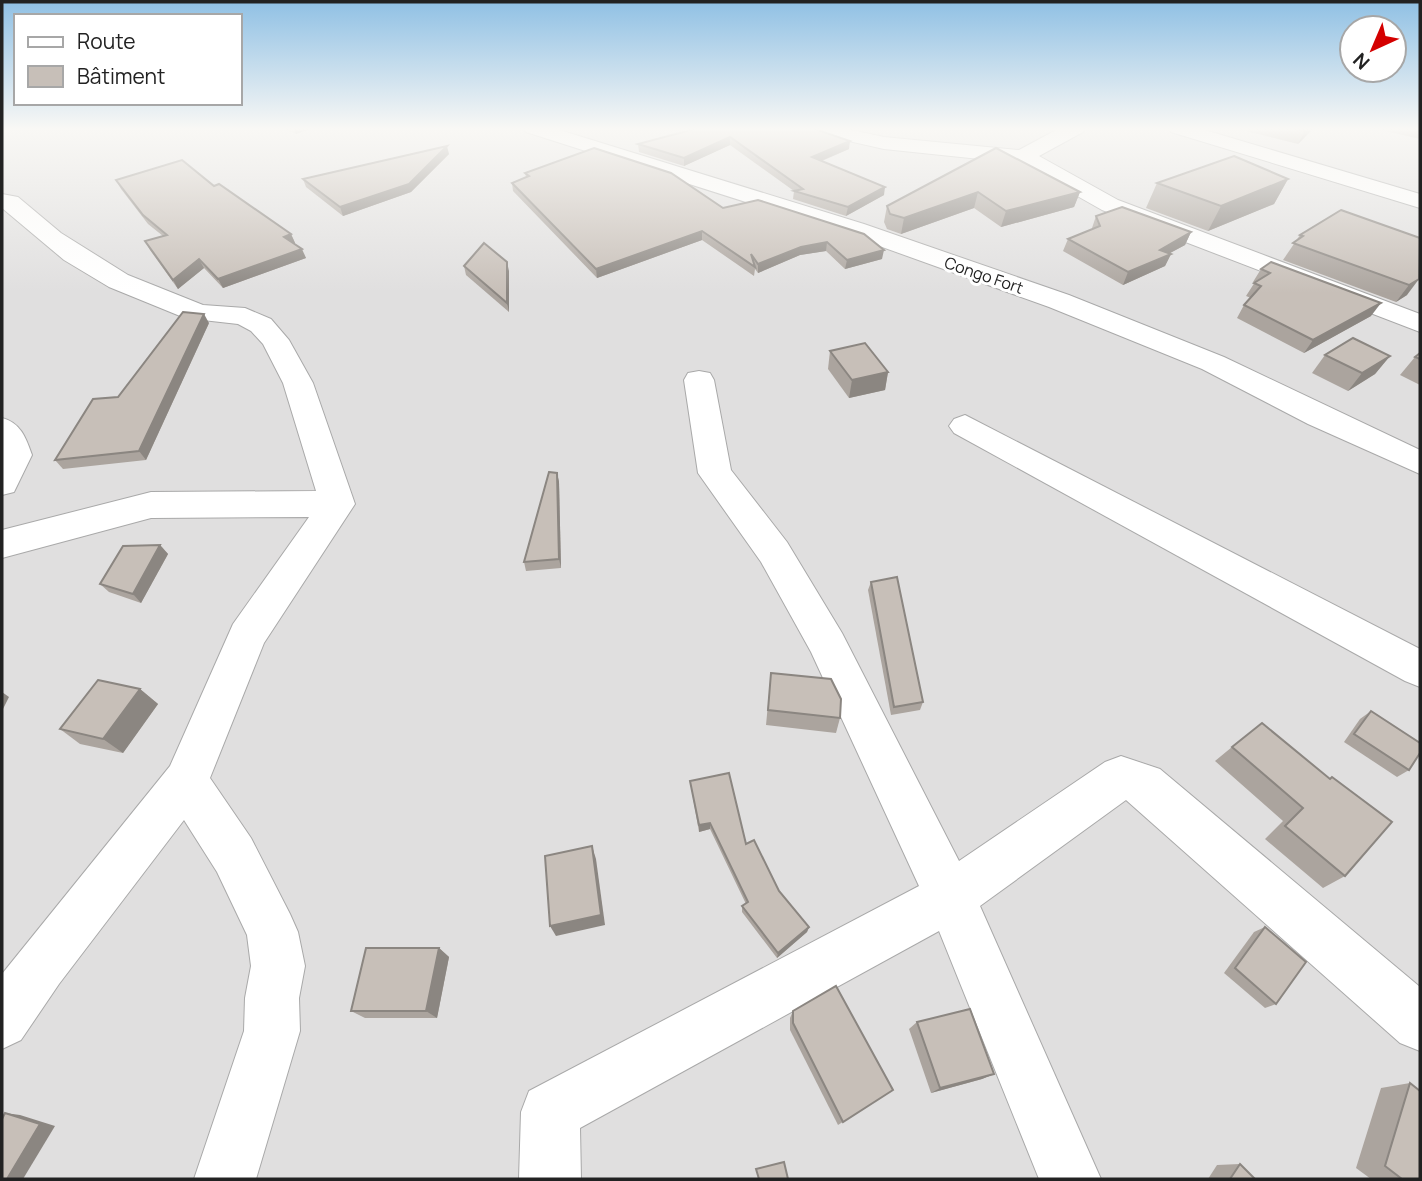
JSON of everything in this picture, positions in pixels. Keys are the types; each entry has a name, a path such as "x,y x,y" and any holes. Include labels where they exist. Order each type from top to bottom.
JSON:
{"street":[{"name":"Congo Fort","path":"709,183 855,229 1059,301 1213,363 1319,417 1420,463"},
{"path":"1071,183 1110,205 1420,324"},
{"path":"1361,183 1420,201"},
{"path":"2,201 10,202 46,237 99,272 196,312 230,313 262,326 296,374 337,504"},
{"path":"699,380 715,473 774,552 828,645 950,897 1070,1179"},
{"path":"965,426 1420,668"},
{"path":"2,429 10,439 15,455 2,483"},
{"path":"2,544 150,505 337,504"},
{"path":"2,1021 40,965 186,781 247,636 337,504"},
{"path":"550,1179 550,1112 950,897 1121,777 1144,784 1420,1023"},
{"path":"186,781 234,855 272,932 278,966 272,998 272,1031 225,1179"}],"shaded area":[{"path":"2,183 1420,183 1420,1179 2,1179"}],"building":[{"path":"118,183 219,184 291,234 284,237 302,249 218,279 199,259 173,280 145,241 167,235 143,215"},
{"path":"308,183 410,183 409,184 340,207"},
{"path":"512,183 686,183 723,208 758,200 864,234 884,250 847,260 827,242 801,247 758,264 751,254 755,267 702,231 596,269"},
{"path":"795,183 876,183 885,187 848,207 794,191 803,189"},
{"path":"930,183 1063,183 1080,192 1006,211 978,192 904,218 890,214 887,206"},
{"path":"1157,183 1278,183 1221,206"},
{"path":"1122,207 1191,232 1160,250 1171,254 1128,272 1068,239 1100,226 1096,216"},
{"path":"1341,210 1420,238 1419,279 1409,285 1293,243 1303,236 1300,235"},
{"path":"484,243 507,262 507,303 464,266"},
{"path":"1271,262 1381,303 1313,340 1244,305 1261,286 1254,283 1270,273 1261,269"},
{"path":"183,312 204,314 139,451 55,460 93,399 118,397"},
{"path":"1353,338 1390,356 1362,373 1325,355"},
{"path":"865,343 888,372 852,380 830,351"},
{"path":"549,472 557,473 559,559 524,562"},
{"path":"160,545 133,594 100,584 123,546"},
{"path":"897,577 923,702 894,707 871,582"},
{"path":"771,673 831,679 841,699 840,718 768,710"},
{"path":"98,680 140,689 103,739 60,729"},
{"path":"1371,711 1420,743 1420,753 1409,770 1354,734"},
{"path":"1262,723 1330,779 1332,777 1392,822 1345,876 1285,826 1303,808 1232,747"},
{"path":"729,773 746,844 754,840 779,891 809,927 778,953 742,906 748,902 710,823 699,825 690,781"},
{"path":"592,846 601,915 550,926 545,856"},
{"path":"1265,927 1306,962 1276,1004 1235,968"},
{"path":"366,948 439,948 426,1011 351,1011"},
{"path":"836,986 893,1090 843,1122 793,1023 793,1011"},
{"path":"970,1009 994,1074 940,1088 917,1022"},
{"path":"1410,1083 1420,1091 1420,1179 1402,1179 1385,1166"},
{"path":"5,1113 40,1124 7,1179 2,1179 2,1119"},
{"path":"784,1162 788,1179 759,1179 756,1169"},
{"path":"1240,1164 1255,1179 1230,1179"}]}
